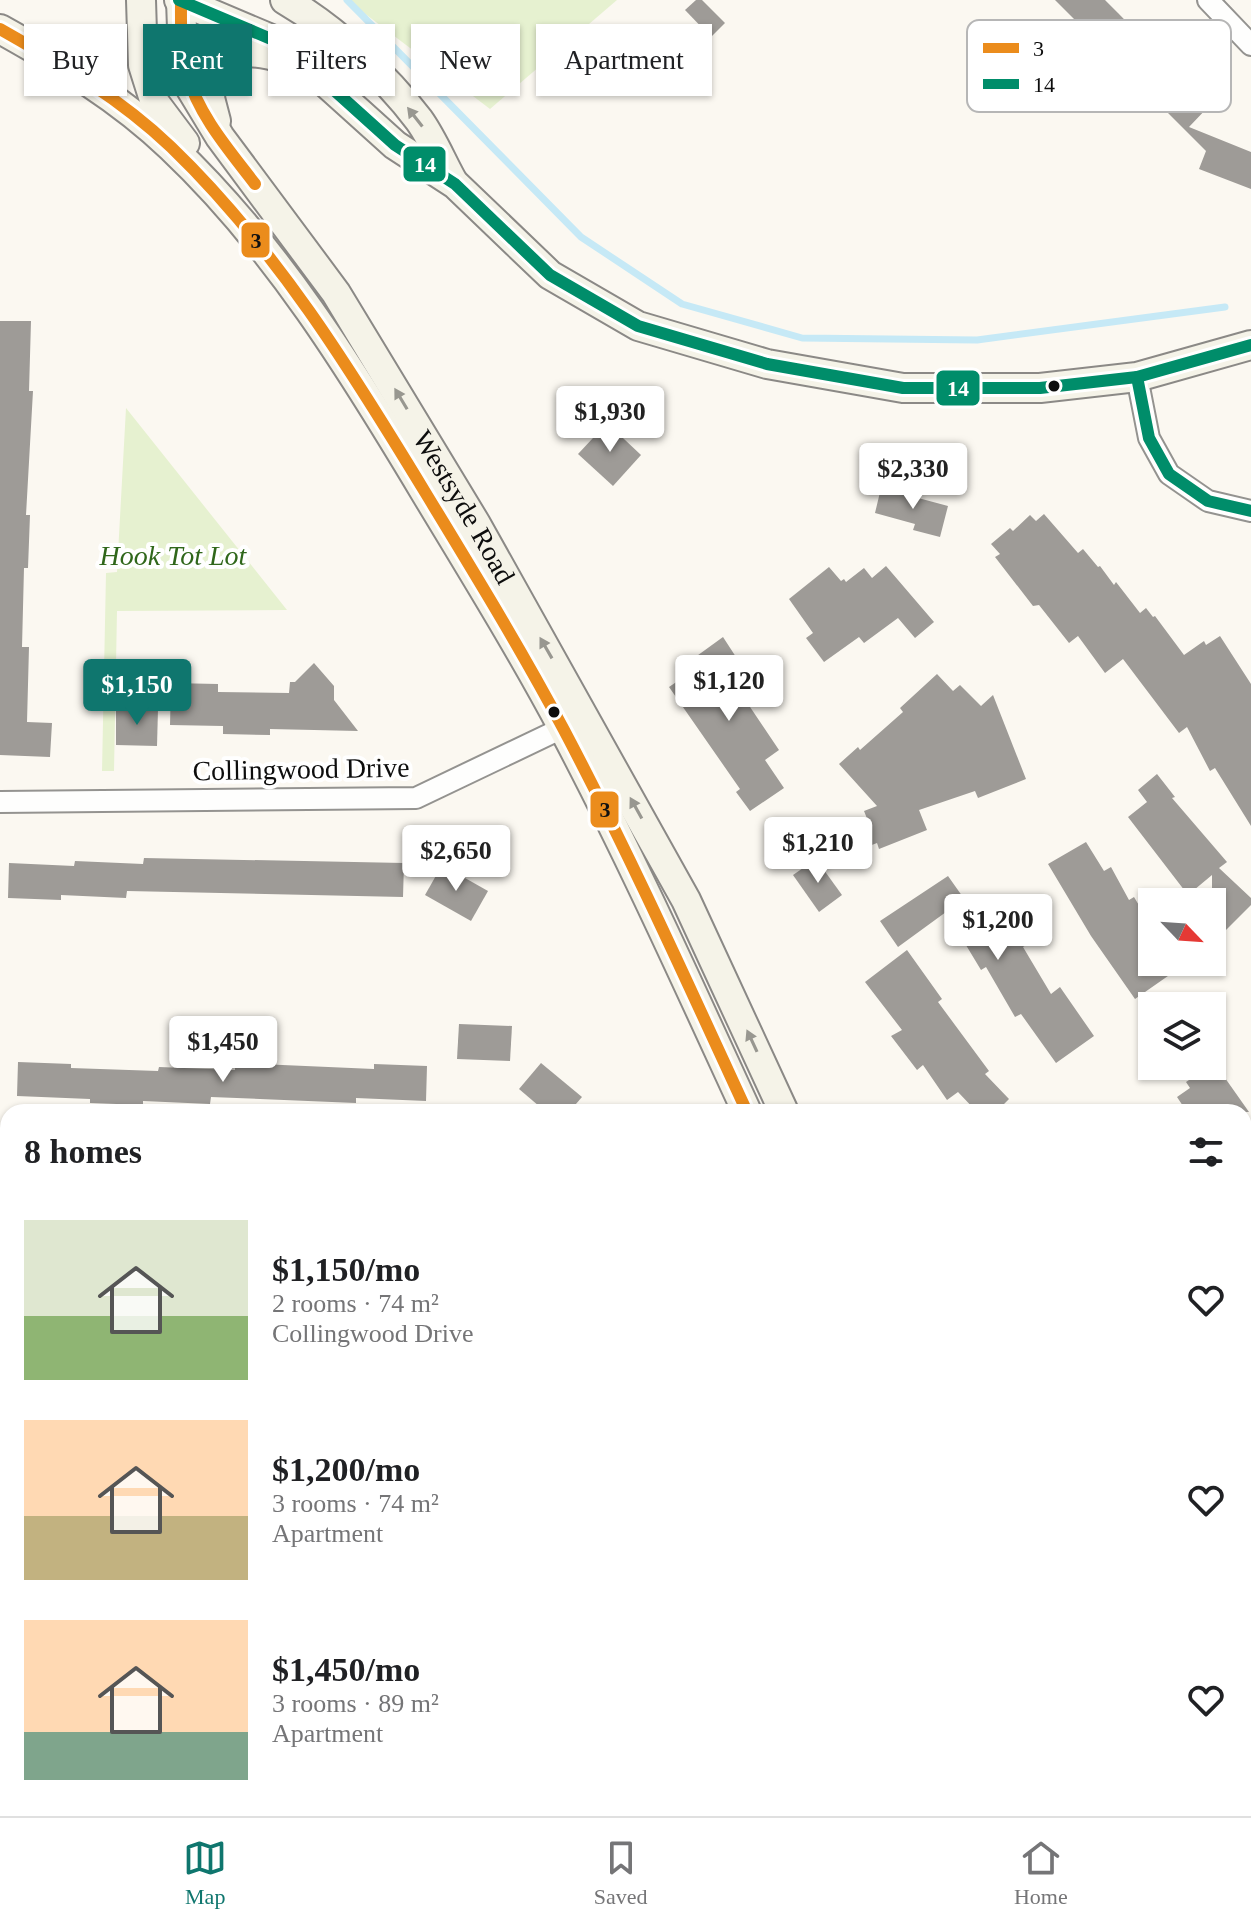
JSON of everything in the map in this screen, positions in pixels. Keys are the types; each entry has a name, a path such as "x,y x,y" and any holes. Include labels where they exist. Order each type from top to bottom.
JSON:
{"main road":[{"path":"141,0 143,65 155,103 234,212"},
{"path":"180,0 268,38"},
{"name":"Westsyde Road","path":"180,0 183,57 191,89 220,137 336,293 476,524 574,722 664,933 743,1104"},
{"path":"285,0 305,12 364,60 419,120 455,184"},
{"name":"Westsyde Road","path":"0,29 60,63 129,109 172,147 234,212 311,312 686,900 780,1104"},
{"path":"220,137 210,98 213,69 227,58 246,52 268,53"},
{"path":"341,96 395,145 455,184 550,275 638,326 767,364 903,388 1040,388 1137,377 1251,345"}],"street":[{"path":"1208,0 1227,20"},
{"path":"1231,24 1251,45"},
{"path":"1137,377 1149,438 1169,474 1208,501 1251,511"},
{"name":"Collingwood Drive","path":"0,802 416,798 574,722"}],"green space":[{"path":"347,0 617,0 589,24 536,24 536,70 520,83 520,24 411,24 411,49 395,37 395,24 378,24"},
{"path":"473,96 505,96 490,109"},
{"name":"Hook Tot Lot","path":"126,408 287,610 117,611 114,771 102,771 106,573 117,572"}],"building":[{"path":"696,0 702,0 725,23 712,36 712,24 698,24 685,10"},
{"path":"1055,0 1105,0 1125,20 1075,20"},
{"path":"1167,112 1203,112 1189,127 1251,152 1251,189 1199,169 1206,151"},
{"path":"0,321 31,321 29,391 33,391 26,515 30,515 28,568 24,568 22,647 29,647 27,722 52,723 50,757 0,755"},
{"path":"607,423 641,455 613,486 578,454"},
{"path":"881,488 948,506 940,537 913,530 915,524 875,513"},
{"path":"1044,514 1078,553 1083,549 1114,585 1116,582 1140,613 1146,608 1155,616 1184,655 1204,641 1206,645 1220,636 1251,684 1251,826 1215,768 1210,771 1187,727 1179,733 1123,659 1105,673 1078,636 1069,643 1039,605 1033,606 995,557 1000,554 991,544 1010,528 1013,531 1030,515 1036,521"},
{"path":"886,566 934,622 915,638 898,618 864,643 859,637 824,662 806,638 813,633 789,599 829,567 841,581 844,579 846,582 864,568 872,578"},
{"path":"723,637 736,657 728,662 746,693 742,695 779,750 765,760 784,788 750,811 736,792 740,789 669,687 688,674 683,666"},
{"path":"314,663 334,686 334,700 358,731 270,729 270,735 223,734 223,726 170,725 171,683 218,684 218,692 289,693 290,682 295,682"},
{"path":"937,674 953,691 960,685 981,706 993,695 1026,779 978,798 975,791 919,810 927,830 879,849 877,843 864,848 857,831 870,826 864,811 877,806 839,764 903,712 900,708"},
{"path":"116,708 158,709 157,746 116,745"},
{"path":"1157,774 1175,797 1172,798 1227,862 1219,868 1251,898 1251,905 1226,930 1226,888 1212,888 1212,875 1196,888 1183,888 1128,817 1147,802 1138,790"},
{"path":"1086,842 1104,871 1111,867 1129,900 1134,897 1138,904 1138,976 1168,976 1145,992 1138,992 1135,999 1091,936 1048,864"},
{"path":"144,858 404,863 403,897 127,891 126,898 61,895 61,900 8,898 9,863 74,866 75,861 143,864"},
{"path":"816,859 842,895 819,912 793,875"},
{"path":"442,865 488,891 471,921 425,895"},
{"path":"948,876 965,900 972,895 983,913 1003,901 1029,943 1023,947 1051,994 1060,987 1094,1036 1056,1063 1021,1014 1015,1017 986,967 981,970 946,912 898,947 880,921"},
{"path":"907,950 942,999 938,1002 989,1071 985,1074 1009,1099 1004,1104 969,1104 958,1092 947,1100 923,1065 917,1070 891,1036 902,1030 865,982"},
{"path":"459,1024 512,1026 510,1061 457,1059"},
{"path":"18,1062 71,1064 71,1068 158,1071 159,1067 235,1070 235,1063 374,1069 374,1064 427,1066 426,1101 356,1098 356,1103 211,1097 210,1104 143,1101 143,1104 116,1104 90,1103 90,1099 17,1096"},
{"path":"541,1063 582,1097 576,1104 537,1104 519,1089"},
{"path":"1226,1079 1243,1104 1182,1104 1177,1097 1190,1088 1186,1082 1189,1080"}],"waterway":[{"path":"347,0 581,237 682,304 802,338 977,340 1225,307"}],"transit line":[{"name":"14","path":"179,0 271,39 314,72 395,145 455,184 550,275 638,326 767,364 903,388 1040,388 1137,377 1251,345"},
{"name":"3","path":"181,0 183,56 192,89 216,132 255,184"},
{"name":"3","path":"0,29 111,98 171,147 244,226 309,311 397,446 548,700 635,872 743,1104"},
{"name":"14","path":"1137,377 1149,438 1169,474 1208,501 1251,511"}]}
